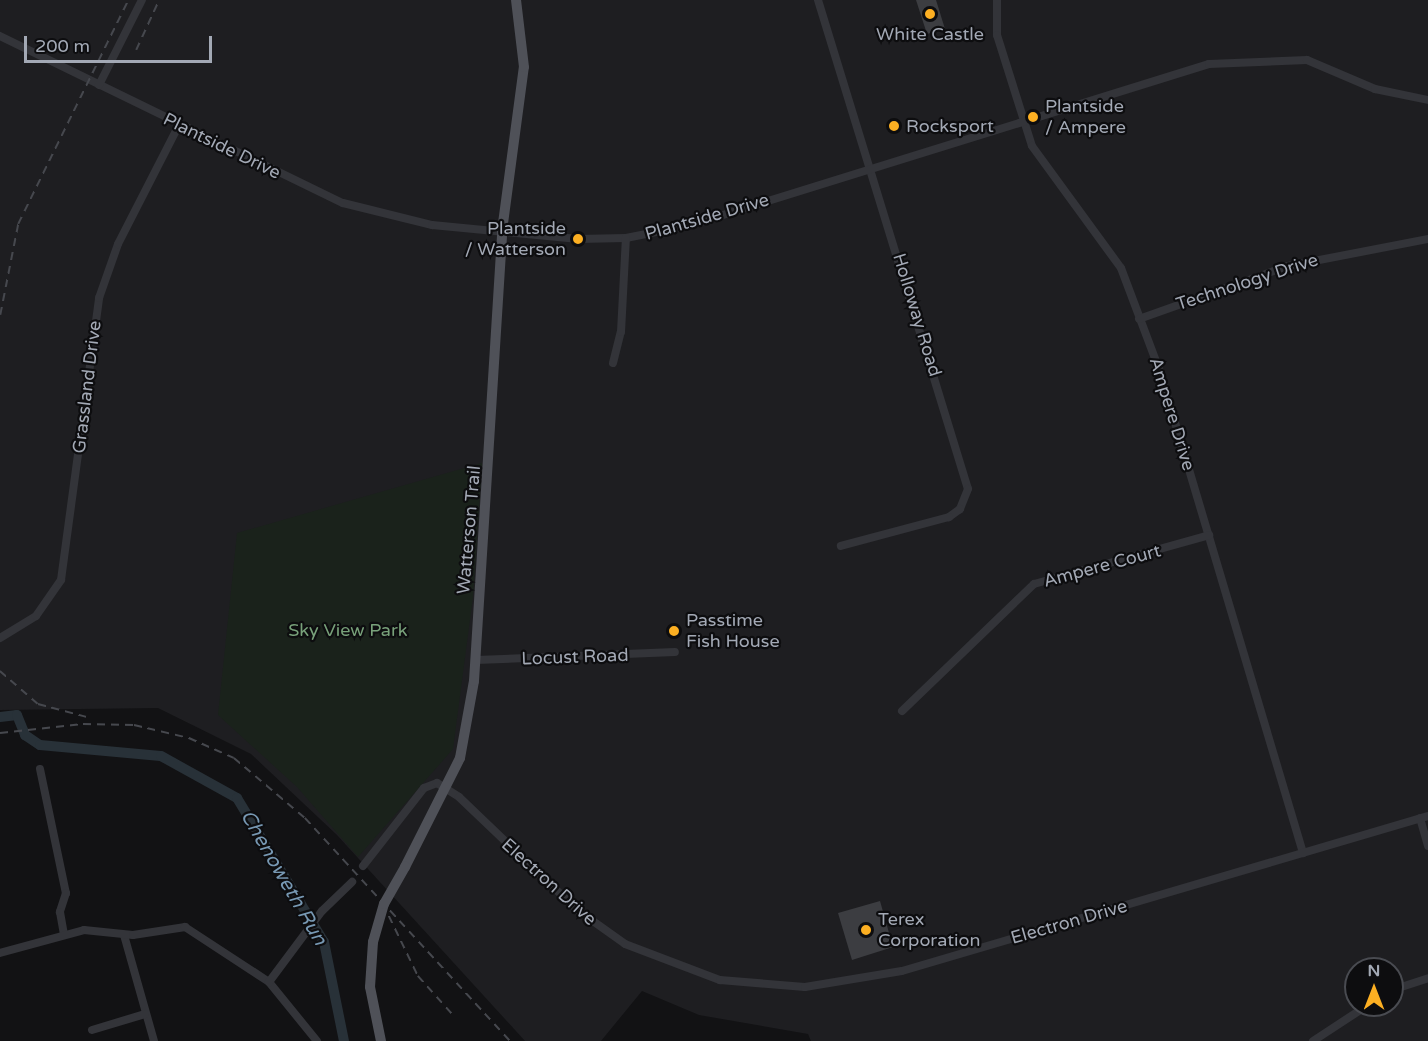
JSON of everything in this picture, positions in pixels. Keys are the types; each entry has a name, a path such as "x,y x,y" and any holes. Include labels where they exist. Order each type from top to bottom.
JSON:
{"main road":[{"name":"Watterson Trail","path":"381,1041 370,987 373,942 384,904 446,787 464,747 476,660 502,231 524,67 516,0"}],"street":[{"path":"99,85 142,0"},
{"name":"Holloway Road","path":"818,0 872,167 968,489 964,503 949,517 841,546"},
{"name":"Ampere Drive","path":"997,0 997,35 1023,120 1044,168 1121,268 1209,535 1303,853"},
{"name":"Plantside Drive","path":"0,36 343,203 411,221 502,231 626,238 691,225 1190,68 1270,57 1322,63 1375,89 1428,100"},
{"name":"Grassland Drive","path":"0,638 36,616 61,580 99,298 118,244 179,124"},
{"path":"613,363 621,332 626,238"},
{"name":"Technology Drive","path":"1139,319 1288,266 1428,239"},
{"name":"Ampere Court","path":"902,711 1034,584 1209,535"},
{"name":"Locust Road","path":"476,660 675,652"},
{"path":"40,769 66,892 60,912 64,935"},
{"path":"363,866 424,788 433,782 446,787"},
{"name":"Electron Drive","path":"446,787 576,909 625,944 703,975 774,987 840,985 893,973 1424,817"},
{"path":"1424,817 1428,846"},
{"path":"269,982 306,930 352,882"},
{"path":"0,953 92,929 124,935 185,927 269,982 316,1041"},
{"path":"124,935 154,1041"},
{"path":"1404,986 1428,978"},
{"path":"92,1029 145,1014"},
{"path":"1313,1041 1350,1017"}],"shaded area":[{"path":"0,0 1428,0 1428,1041 811,1041 808,1034 699,1015 642,991 601,1041 525,1041 337,835 251,754 158,708 0,710"}],"green space":[{"name":"Sky View Park","path":"482,463 473,597 453,749 358,857 297,787 218,715 237,533"}],"building":[{"name":"White Castle","path":"916,0 936,0 945,29 927,34"},
{"name":"Terex Corporation","path":"880,901 893,947 852,960 838,913"}],"waterway":[{"name":"Chenoweth Run","path":"0,717 17,715 25,735 40,745 161,756 237,798 324,942 344,1041"}],"railway":[{"path":"0,315 18,224 128,0"},
{"path":"136,50 159,0"},
{"path":"0,671 38,704 87,717"},
{"path":"0,733 83,724 134,725 189,738 234,758 305,818 510,1041"},
{"path":"389,916 418,976 454,1016"}],"place":[{"name":"White Castle","path":"930,14"},
{"name":"Plantside / Ampere","path":"1033,117"},
{"name":"Rocksport","path":"894,126"},
{"name":"Plantside / Watterson","path":"578,239"},
{"name":"Passtime Fish House","path":"674,631"},
{"name":"Terex Corporation","path":"866,930"}]}
